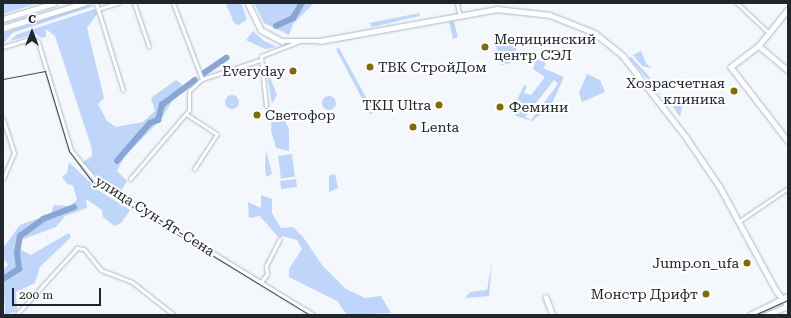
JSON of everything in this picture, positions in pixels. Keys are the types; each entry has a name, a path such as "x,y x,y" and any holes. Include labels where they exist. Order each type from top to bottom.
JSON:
{"main road":[{"path":"3,19 54,3"},
{"path":"3,28 84,3"},
{"path":"248,3 255,21 275,40 298,42 342,37 459,13 529,10 558,17 595,33 625,59 720,187 782,300 788,306 766,315"},
{"path":"788,10 759,46 731,67 788,142"},
{"path":"759,46 788,70"},
{"path":"750,315 788,296"},
{"path":"546,297 553,315"}],"street":[{"path":"96,3 123,90"},
{"path":"98,9 118,3"},
{"path":"134,3 149,47"},
{"path":"173,3 202,79"},
{"path":"457,3 459,13"},
{"path":"737,3 769,33"},
{"name":"улица Сун-Ят-Сена","path":"3,47 32,38 38,42 71,150 96,181 314,315"},
{"path":"130,178 186,114 190,87 202,79 260,60 265,53 298,42"},
{"path":"260,60 266,106"},
{"path":"186,114 217,134 194,170"},
{"path":"3,119 14,153 3,179"},
{"path":"738,222 788,188"},
{"path":"262,282 267,274 266,266 280,239"},
{"path":"16,315 71,251 84,249 101,270 132,282 174,315"}],"shaded area":[{"path":"3,3 38,3 3,14"},
{"path":"241,3 247,19 239,25 234,23 226,4"},
{"path":"254,3 314,3 293,24 289,35 264,23"},
{"path":"91,4 94,6 12,33 3,44 3,33"},
{"path":"95,9 97,14 87,28 104,98 98,104 107,121 116,127 143,122 155,111 151,98 176,80 182,84 162,118 124,157 117,171 127,181 121,191 97,177 80,160 83,162 92,156 92,149 55,36 46,29 46,37 41,38 36,34 9,41 18,34"},
{"path":"420,13 419,16 372,27 369,23"},
{"path":"454,21 458,38 453,39 449,22"},
{"path":"253,31 264,41 277,47 265,49 246,40"},
{"path":"510,36 520,40 511,63 501,65 494,39"},
{"path":"339,48 374,112 370,114 336,49"},
{"path":"641,51 646,63 651,68 642,66 633,55"},
{"path":"631,57 647,74 662,95 629,58"},
{"path":"536,59 546,63 544,68 538,66 564,77 551,106 532,121 516,116 513,108 515,105 523,108 524,104 517,100 524,85 527,86 524,93 531,95 545,77 533,69","holes":["554,80 558,84 531,120 525,117"]},
{"path":"266,68 277,95 272,104"},
{"path":"587,74 600,80 605,92 582,102 579,93"},
{"path":"232,95 237,97 239,102 237,107 232,109 227,107 225,102 227,97"},
{"path":"665,95 682,107 680,117"},
{"path":"326,96 332,96 336,100 336,106 332,110 326,110 322,106 322,100"},
{"path":"282,112 289,130 289,151 276,148 271,130 272,113"},
{"path":"266,150 272,174 266,177 265,167"},
{"path":"292,154 295,177 281,179 278,156"},
{"path":"69,162 98,190 130,210 122,222 115,226 103,217 102,210 86,199 87,208 65,216 56,227 18,241 19,249 31,255 69,233 71,237 40,267 35,283 16,292 17,311 5,315 3,270 8,265 3,258 3,248 20,225 51,214 54,205 70,206 77,200 73,185 67,184 62,177 67,173"},
{"path":"335,174 338,188 329,192 329,176"},
{"path":"296,179 297,187 281,189 280,181"},
{"path":"261,195 272,199 272,213 281,228 293,227 303,237 322,265 346,289 365,298 381,296 391,313 347,315 337,301 289,277 289,269 302,249 297,240 283,236 279,238 260,216 249,218 248,202 261,208"},
{"path":"492,262 489,296 465,298 470,292 487,290"}],"waterway":[{"path":"276,26 293,18 302,3"},
{"path":"204,73 226,58"},
{"path":"117,161 150,123 158,120 162,105 195,80"},
{"path":"3,279 19,269 17,253 20,236 43,219 74,207"}],"tram line":[{"path":"3,79 45,71 69,151 92,182 310,315"},
{"path":"754,315 788,300"}],"place":[{"name":"Медицинский центр СЭЛ","path":"485,47"},
{"name":"ТВК СтройДом","path":"370,67"},
{"name":"Everyday","path":"293,71"},
{"name":"Хозрасчетная клиника","path":"734,91"},
{"name":"ТКЦ Ultra","path":"439,105"},
{"name":"Фемини","path":"500,107"},
{"name":"Светофор","path":"257,115"},
{"name":"Lenta","path":"413,127"},
{"name":"Jump.on_ufa","path":"747,263"},
{"name":"Монстр Дрифт","path":"706,294"}]}
